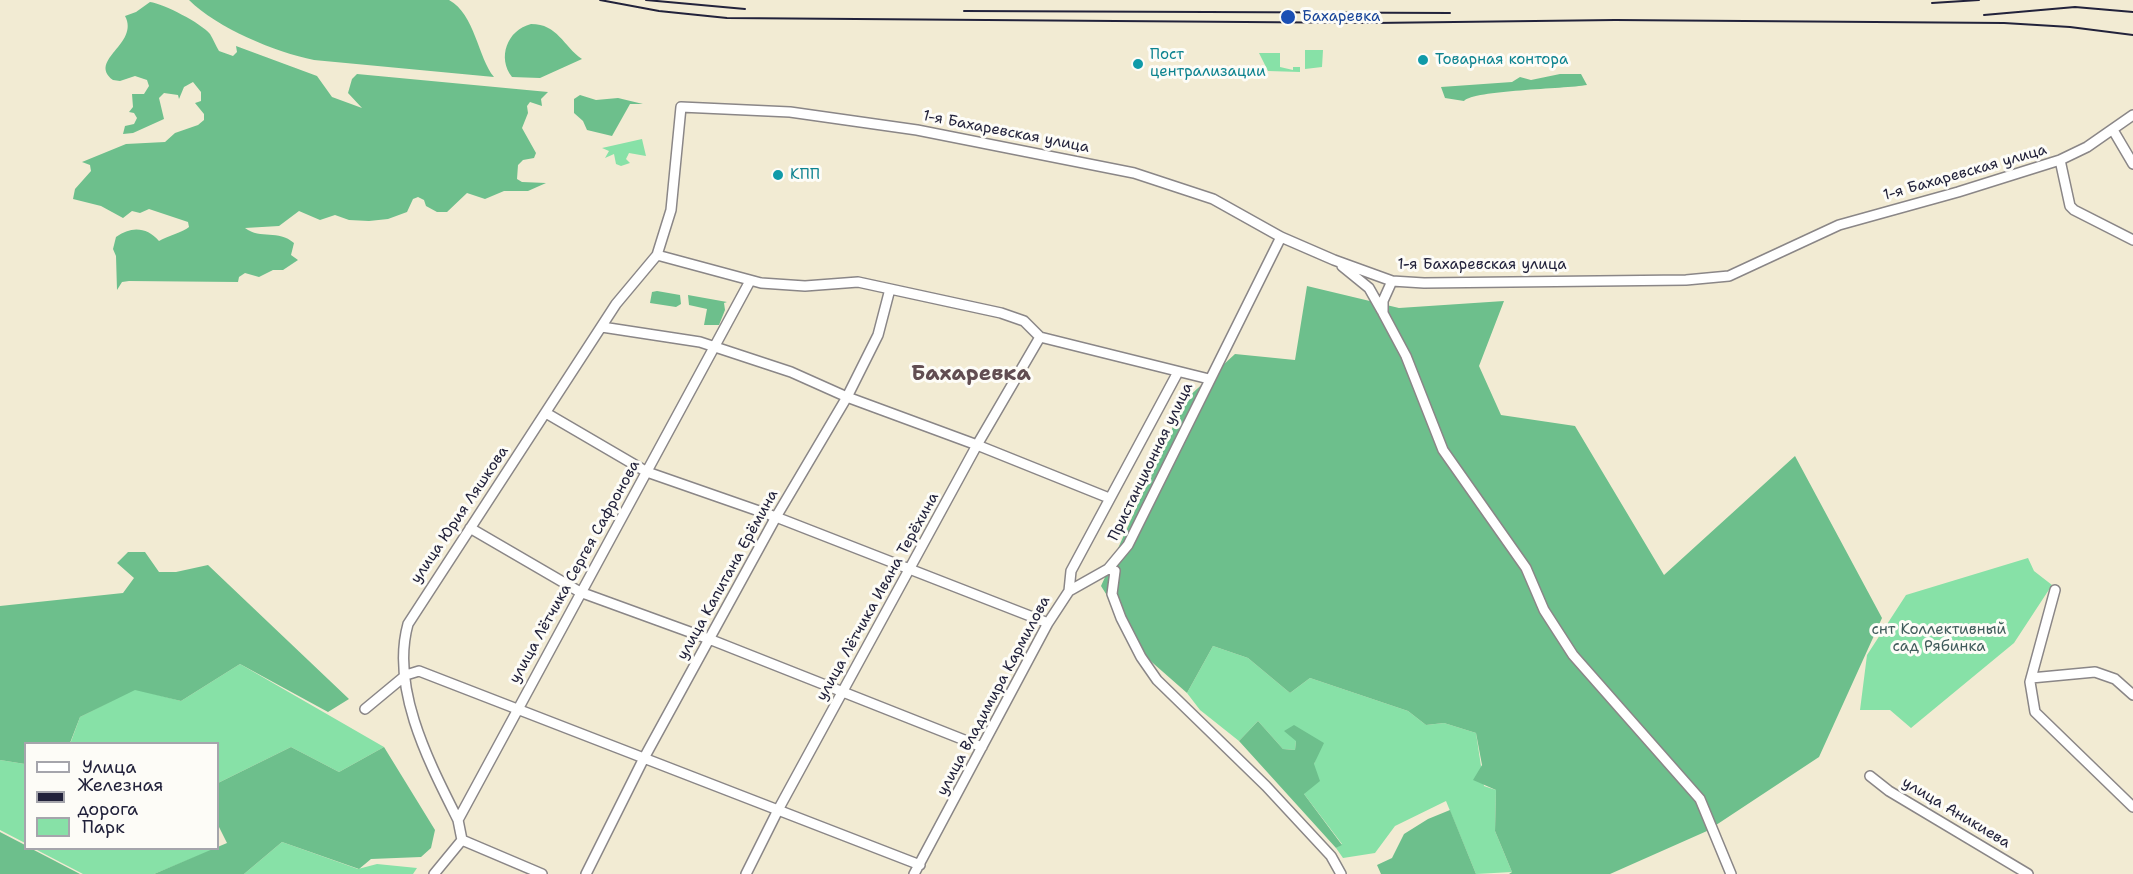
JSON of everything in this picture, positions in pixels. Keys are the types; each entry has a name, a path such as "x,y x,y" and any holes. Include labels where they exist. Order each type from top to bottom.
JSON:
{"street":[{"name":"1-я Бахаревская улица","path":"657,255 672,202 681,107 790,112 837,118 917,130 1107,167 1213,199 1281,237 1334,260 1392,281 1424,283 1686,280 1729,276 1839,225 1958,192 2060,160 2113,130 2133,115"},
{"path":"2113,130 2133,164"},
{"path":"2060,160 2070,206 2133,240"},
{"name":"Пристанционная улица","path":"1108,569 1128,545 1281,237"},
{"path":"657,255 750,281 798,286 849,281 1008,315 1030,326 1040,337 1209,379"},
{"name":"улица Юрия Ляшкова","path":"458,820 419,741 406,675 403,645 408,624 626,290 657,255"},
{"path":"1334,260 1369,288 1406,356 1443,450 1526,568 1544,610 1573,655 1700,799 1731,874"},
{"name":"улица Лётчика Сергея Сафронова","path":"458,820 516,708 750,281"},
{"path":"1383,313 1383,301 1392,281"},
{"name":"улица Капитана Ерёмина","path":"586,874 644,758 709,639 776,517 847,397 878,335 890,289"},
{"path":"602,327 686,338 715,346 791,372 847,397 977,445 1109,498"},
{"name":"улица Лётчика Ивана Терёхина","path":"747,874 778,810 911,570 977,445 1040,337"},
{"name":"улица Владимира Кармилова","path":"914,874 1048,623 1069,591 1071,571 1179,372"},
{"path":"546,412 647,472 776,517 1048,623"},
{"path":"470,528 580,592 709,639 982,747"},
{"path":"1069,591 1108,569 1115,571 1112,594 1121,618 1141,657 1157,680 1266,786 1331,856 1341,874"},
{"path":"2055,590 2031,678 2035,712 2133,807"},
{"path":"365,709 406,675 419,671 920,865"},
{"path":"2031,678 2095,672 2115,679 2133,695"},
{"name":"улица Аникиева","path":"1870,776 1889,791 2028,874"},
{"path":"458,820 462,840"},
{"path":"434,874 462,840"},
{"path":"462,840 542,874"}],"green space":[{"path":"189,0 449,0 465,15 494,77 314,60 247,38 215,20"},
{"path":"150,2 173,10 199,25 210,34 219,51 233,56 237,52 236,46 317,76 332,97 362,108 348,93 352,79 357,74 548,92 541,99 542,106 530,102 527,106 528,113 522,128 536,153 534,158 523,160 518,165 517,179 522,182 546,183 528,191 504,191 485,199 467,193 447,212 437,212 426,206 424,200 418,197 413,199 407,212 388,219 349,220 335,215 320,220 299,211 279,226 245,228 251,232 282,236 294,243 291,255 298,260 283,270 273,270 259,277 245,273 239,277 238,282 129,281 122,282 117,290 116,256 113,249 116,237 127,231 139,230 149,233 159,241 187,229 188,222 149,209 140,213 132,211 123,218 101,206 73,199 75,189 91,171 90,165 82,162 126,144 165,142 175,133 198,125 204,120 204,114 195,103 201,101 201,92 193,82 184,87 179,99 178,95 164,93 159,98 164,119 133,133 123,134 125,126 134,124 137,118 134,113 129,112 133,107 132,94 144,94 149,86 147,80 135,76 120,81 113,80 107,73 106,66 109,58 126,35 128,26 125,16 136,12"},
{"path":"531,24 540,25 554,32 582,59 540,78 512,77 505,62 507,46 510,38 516,32"},
{"path":"1305,50 1323,50 1322,67 1305,69"},
{"path":"1259,53 1280,53 1280,67 1293,70 1293,67 1300,67 1300,72 1268,71"},
{"path":"1560,74 1581,74 1587,85 1484,94 1464,101 1445,98 1441,87 1512,82 1520,77 1531,80"},
{"path":"580,95 596,100 618,98 643,104 630,104 612,136 587,130 583,121 574,113 574,99"},
{"path":"642,139 646,156 629,153 626,159 630,163 621,166 616,164 614,154 605,158 609,151 602,148"},
{"path":"1307,286 1399,308 1504,301 1479,366 1501,415 1575,426 1664,575 1795,456 1882,618 1819,757 1707,831 1610,874 1509,874 1512,872 1495,831 1496,790 1473,780 1482,765 1476,733 1444,723 1426,725 1408,711 1310,678 1290,693 1248,658 1213,646 1187,693 1146,657 1101,586 1185,400 1235,354 1295,360"},
{"path":"652,292 680,295 681,304 676,307 650,303"},
{"path":"688,295 727,302 724,303 725,310 719,325 704,325 707,309 689,305"},
{"path":"128,552 145,552 159,572 176,572 208,565 349,699 328,712 240,664 181,701 135,690 80,717 70,742 24,742 24,764 0,760 0,606 123,593 134,578 117,563"},
{"name":"снт Коллективный сад Рябинка","path":"2028,558 2034,571 2052,585 2014,643 1911,728 1890,710 1860,710 1867,655 1906,595"},
{"path":"1213,646 1248,658 1290,693 1310,678 1408,711 1426,725 1444,723 1476,733 1484,786 1496,790 1495,831 1512,872 1476,874 1446,801 1395,826 1375,853 1343,858 1336,848 1342,844 1304,794 1316,758 1296,741 1295,750 1283,749 1258,721 1239,741 1200,710 1187,693"},
{"path":"240,664 384,747 339,772 291,747 219,783 219,742 71,742 80,717 135,689 181,701"},
{"path":"1258,721 1283,749 1295,750 1296,741 1284,731 1294,725 1324,743 1314,764 1320,781 1304,794 1342,845 1336,848 1239,741"},
{"path":"291,747 339,772 384,747 435,830 431,848 421,857 371,859 359,869 282,842 244,874 154,874 211,850 219,850 219,846 227,843 219,827 219,783"},
{"path":"0,760 24,764 24,842 0,830"},
{"path":"1450,810 1476,874 1381,874 1377,865 1392,858 1404,834 1428,819"},
{"path":"0,832 24,844 24,850 34,850 80,874 0,874"},
{"path":"282,842 358,869 377,864 417,868 413,874 244,874"},
{"path":"37,850 213,850 154,874 83,874"}],"railway":[{"path":"600,0 659,11 727,18 1374,23 1615,20 2004,23 2070,27 2133,35"},
{"path":"646,0 745,9"},
{"path":"1932,3 1979,0"},
{"path":"1984,15 2075,7 2133,12"},
{"path":"964,11 1450,13"}],"place":[{"name":"Бахаревка","path":"1288,17"},
{"name":"Товарная контора","path":"1423,60"},
{"name":"Пост централизации","path":"1138,64"},
{"name":"КПП","path":"778,175"}],"district":[{"name":"Бахаревка","path":"971,375"}]}
